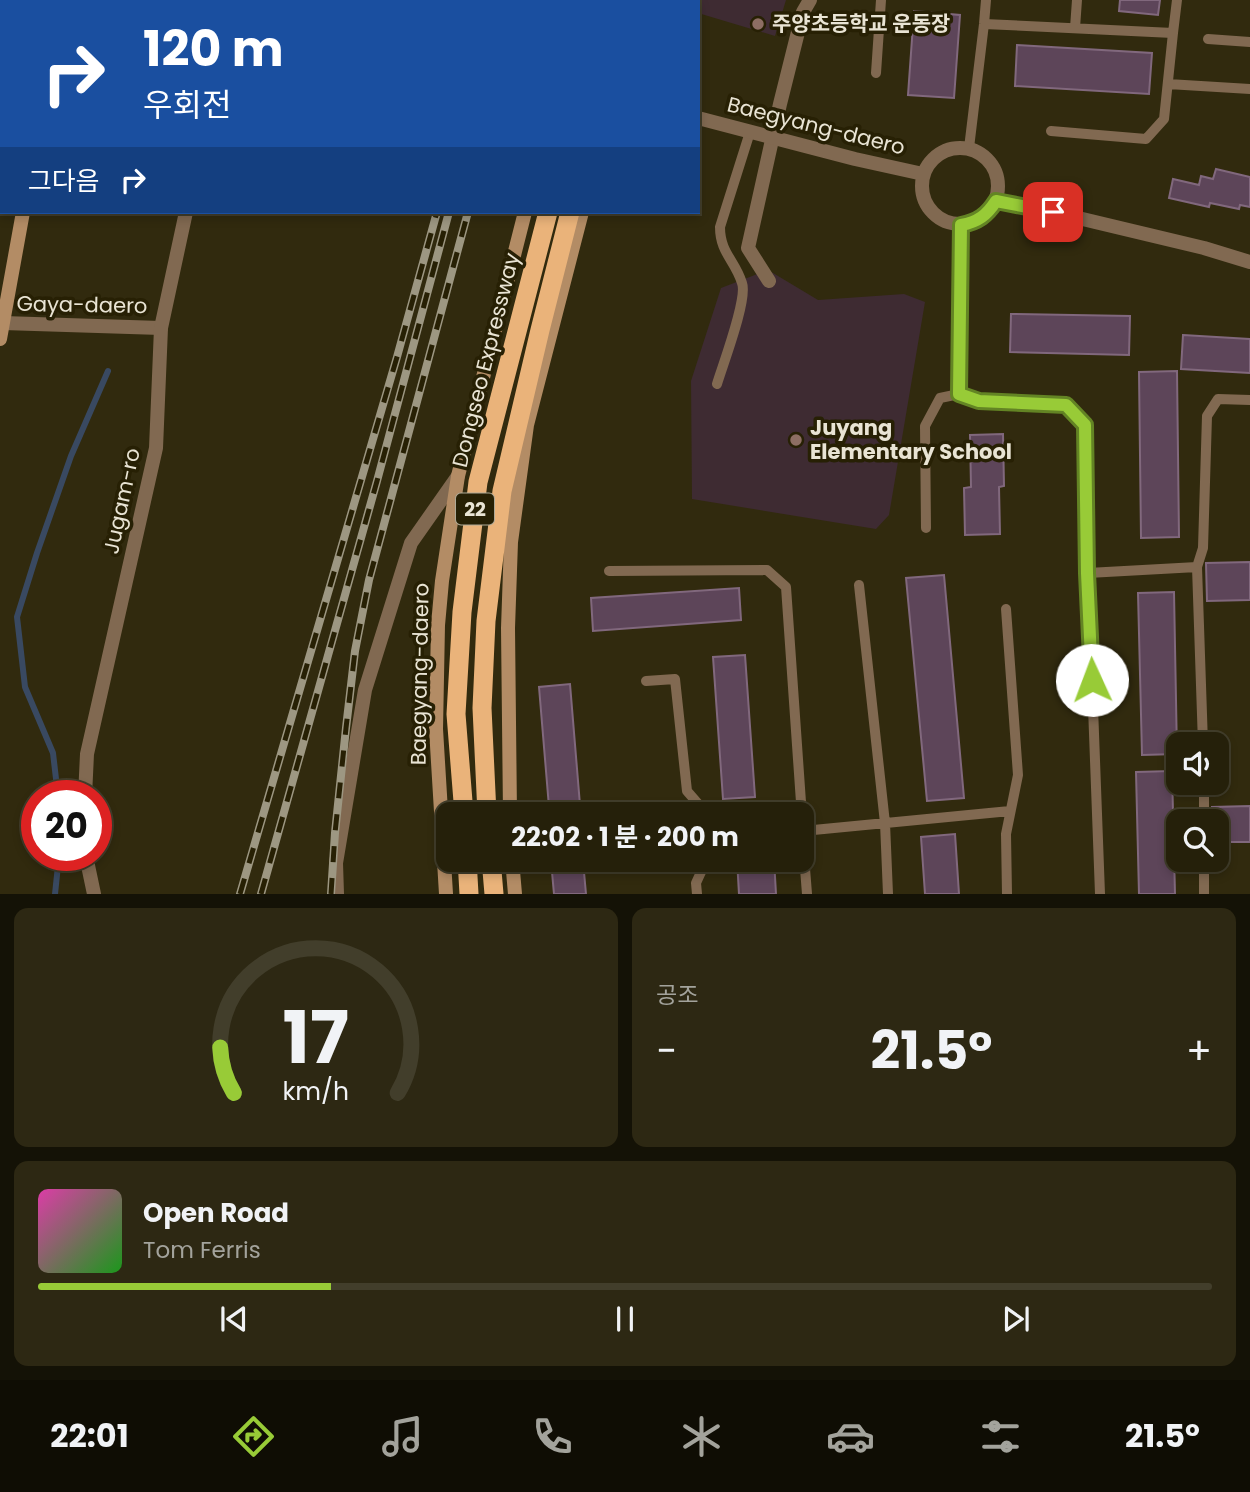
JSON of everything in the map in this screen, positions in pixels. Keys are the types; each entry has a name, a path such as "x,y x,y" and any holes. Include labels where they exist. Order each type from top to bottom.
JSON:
{"highway":[{"name":"22","path":"486,802 482,708 486,621 502,491 569,214"},
{"name":"Dongseo Expressway","path":"463,802 456,714 461,612 478,482 545,218"},
{"path":"468,872 469,894"},
{"path":"492,872 494,894"}],"main road":[{"name":"Gaya-daero","path":"0,339 23,214"},
{"name":"Baegyang-daero","path":"446,894 436,729 438,625 442,581 458,476 524,214"},
{"path":"510,802 508,628 511,542 527,425 581,214"},
{"path":"513,872 515,894"}],"street":[{"path":"769,281 748,248 803,12 810,0"},
{"name":"Baegyang-daero","path":"700,119 923,174"},
{"path":"969,148 991,162 997,174 999,188 996,201 982,218 972,223 949,223 938,218 923,198 923,174 936,156 946,150 969,148"},
{"path":"996,201 1028,206 1203,248 1250,262"},
{"name":"Jugam-ro","path":"86,780 87,754 156,448 161,328 186,214"},
{"name":"Gaya-daero","path":"3,323 161,328"},
{"path":"337,894 336,863 365,690 411,543 458,476"},
{"path":"89,871 94,894"}],"lane":[{"path":"876,73 881,0"},
{"path":"969,148 986,0"},
{"path":"1075,28 1077,0"},
{"path":"1051,131 1146,139 1164,118 1177,0"},
{"path":"985,24 1173,33"},
{"path":"1208,39 1250,42"},
{"path":"1168,83 1250,89"},
{"path":"717,384 742,300 743,285 720,241 720,227 750,132"},
{"path":"959,394 961,225"},
{"path":"926,528 925,426 940,398 959,394 979,401 1066,405 1085,425 1087,573 1100,894"},
{"path":"1203,732 1197,567 1203,548 1206,416 1218,399 1250,400"},
{"path":"1087,573 1197,567"},
{"path":"608,571 767,570 786,587 800,802"},
{"path":"859,585 885,823 888,894"},
{"path":"1006,610 1018,775 1006,834 1007,894"},
{"path":"646,681 676,679 687,791 697,802"},
{"path":"814,829 1010,811"},
{"path":"697,894 696,883 701,872"},
{"path":"805,872 807,894"},
{"path":"1203,872 1204,894"}],"shaded area":[{"name":"주양초등학교 운동장","path":"700,0 786,0 775,36 700,14"},
{"name":"Juyang Elementary School","path":"768,270 818,300 904,294 925,302 889,515 876,529 692,499 691,381 721,288"}],"building":[{"path":"1120,0 1160,0 1158,15 1119,11"},
{"path":"914,11 960,15 954,98 908,95"},
{"path":"1017,45 1152,53 1149,94 1015,86"},
{"path":"1216,169 1250,177 1250,207 1240,205 1239,209 1210,203 1209,207 1169,198 1173,179 1199,185 1201,176 1213,179"},
{"path":"1011,314 1130,316 1129,355 1010,352"},
{"path":"1183,335 1250,339 1250,373 1181,369"},
{"path":"1177,371 1179,537 1141,538 1139,372"},
{"path":"1003,434 1004,486 999,487 1000,534 965,535 964,488 971,487 970,435"},
{"path":"1250,562 1250,600 1207,601 1206,563"},
{"path":"944,575 964,798 927,801 906,578"},
{"path":"739,588 741,620 593,631 591,598"},
{"path":"1174,592 1177,732 1166,732 1166,754 1142,755 1138,593"},
{"path":"745,655 755,797 723,799 713,657"},
{"path":"570,684 580,802 549,802 539,687"},
{"path":"1166,771 1166,795 1173,795 1173,809 1166,809 1166,872 1174,872 1175,894 1139,894 1136,772"},
{"path":"1250,806 1250,842 1229,842 1229,809 1212,807"},
{"path":"955,834 959,894 925,894 921,837"},
{"path":"552,872 584,872 586,894 554,894"},
{"path":"738,872 775,872 776,894 739,894"}],"waterway":[{"path":"56,780 53,753 25,687 17,617 71,456 108,371"},
{"path":"55,894 57,871"}],"railway":[{"path":"240,894 436,214"},
{"path":"261,894 448,214"},
{"path":"331,894 355,651 369,580 467,214"}],"place":[{"name":"주양초등학교 운동장","path":"758,24"},
{"name":"Juyang Elementary School","path":"796,440"}],"route":[{"path":"1053,212 996,201 982,218 961,225 959,394 979,401 1066,405 1085,425 1092,680"}]}
